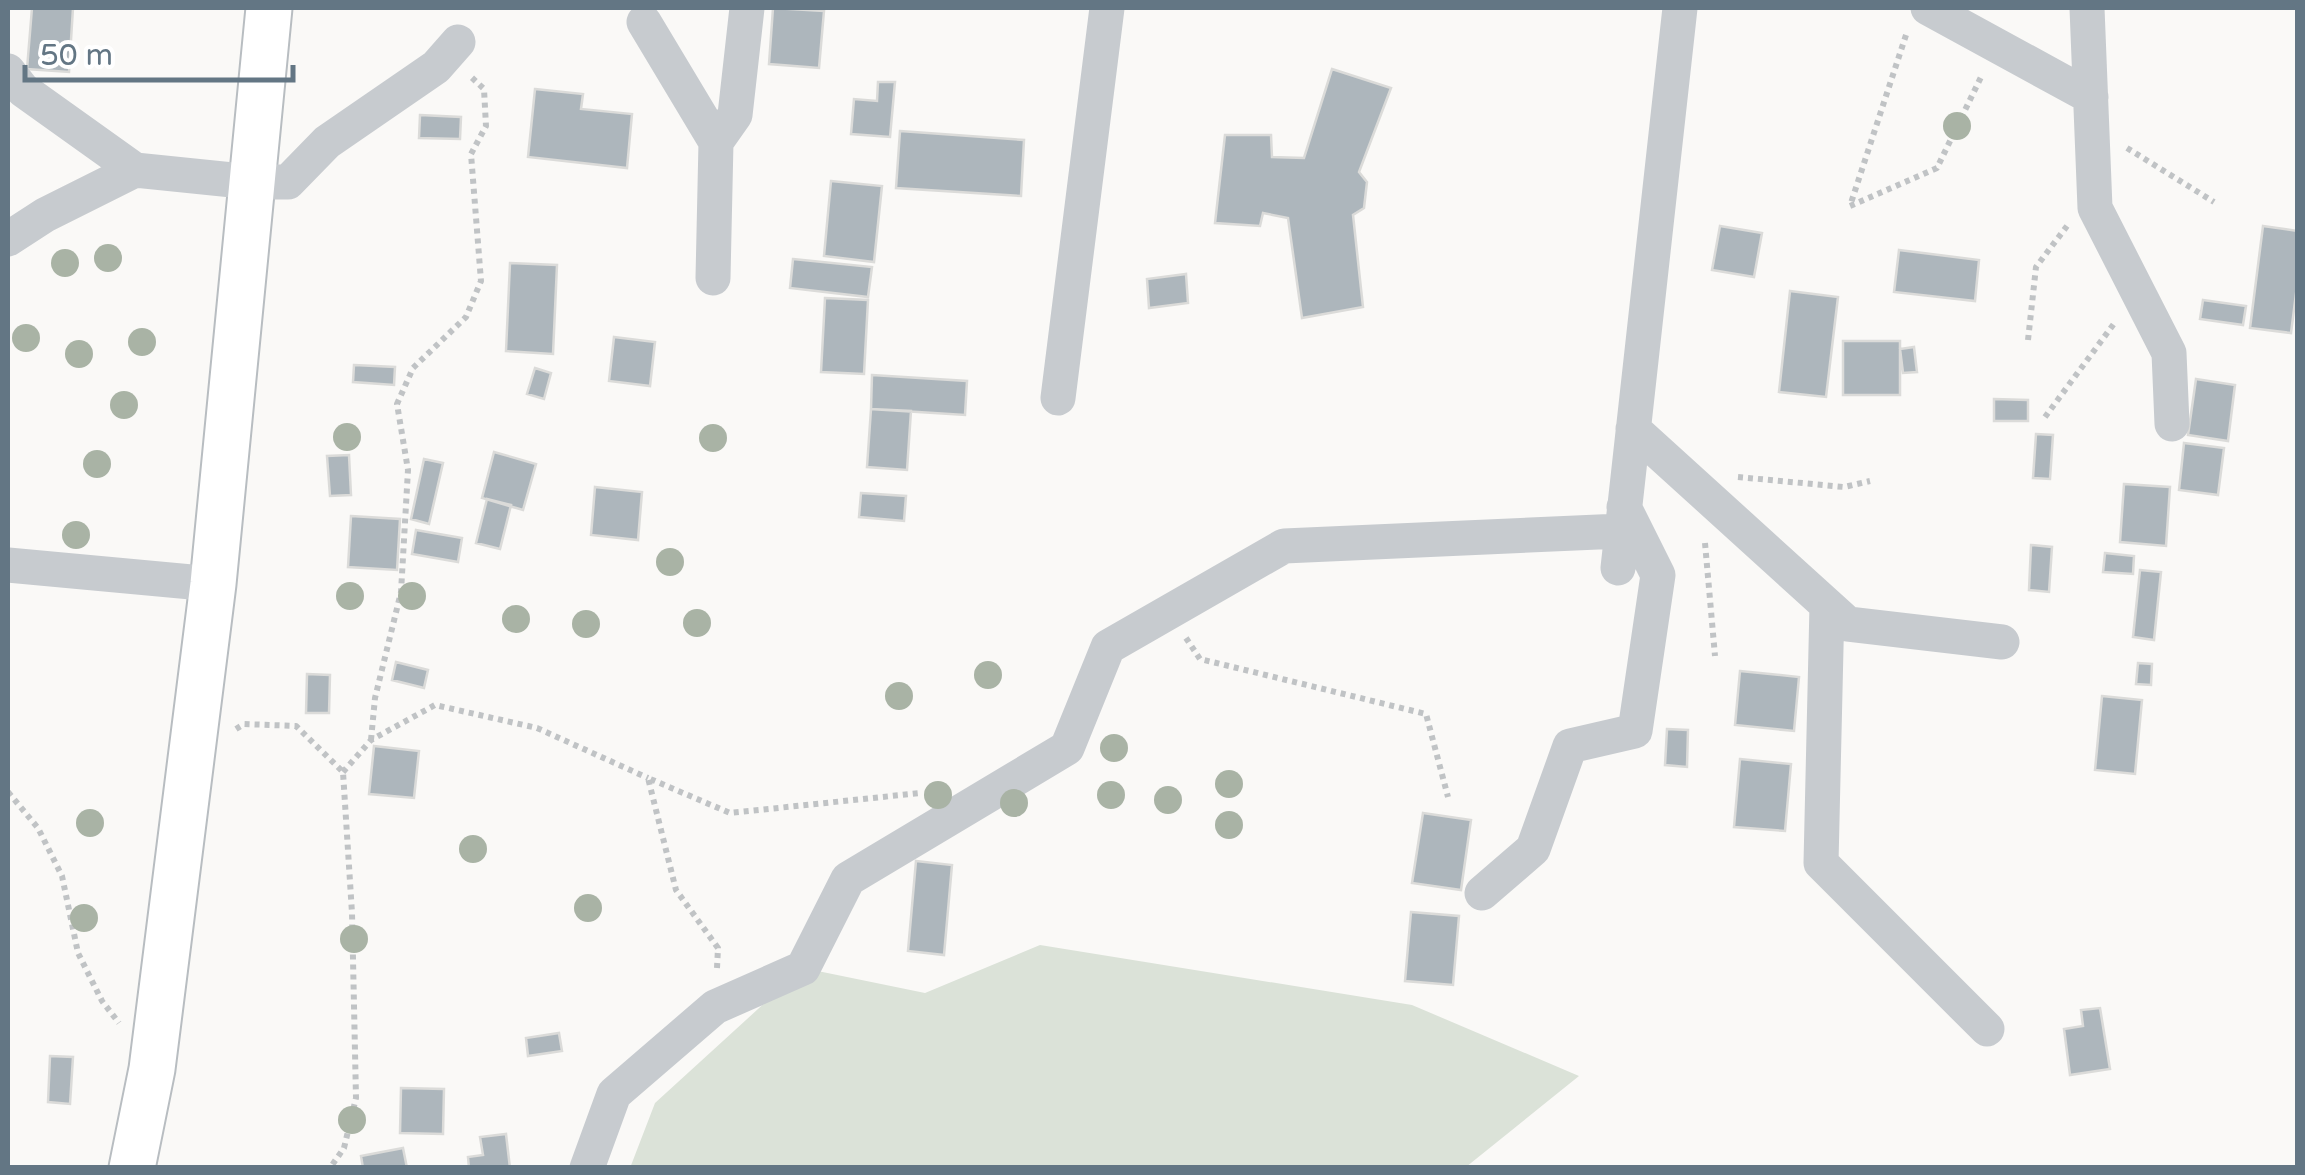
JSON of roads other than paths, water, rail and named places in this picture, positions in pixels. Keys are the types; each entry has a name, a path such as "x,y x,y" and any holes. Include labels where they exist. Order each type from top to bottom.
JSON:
{"main road":[{"path":"132,1168 152,1068 213,584 269,8"}],"street":[{"path":"716,142 735,116 747,8"},
{"path":"1058,398 1108,8"},
{"path":"1618,568 1680,8"},
{"path":"2087,8 2095,208 2168,353 2172,424"},
{"path":"1919,16 1996,45 2091,112"},
{"path":"644,22 716,142 714,278"},
{"path":"8,72 23,90 135,170 288,182 327,142 436,67 458,42"},
{"path":"8,239 45,215 135,170"},
{"path":"1633,429 1848,624 2002,642"},
{"path":"588,1168 614,1094 714,1007 804,968 848,878 1067,748 1108,648 1284,546 1623,519"},
{"path":"1482,893 1533,849 1570,746 1635,731 1658,575 1623,519"},
{"path":"8,565 213,584"},
{"path":"1827,604 1821,863 1987,1028"}]}
